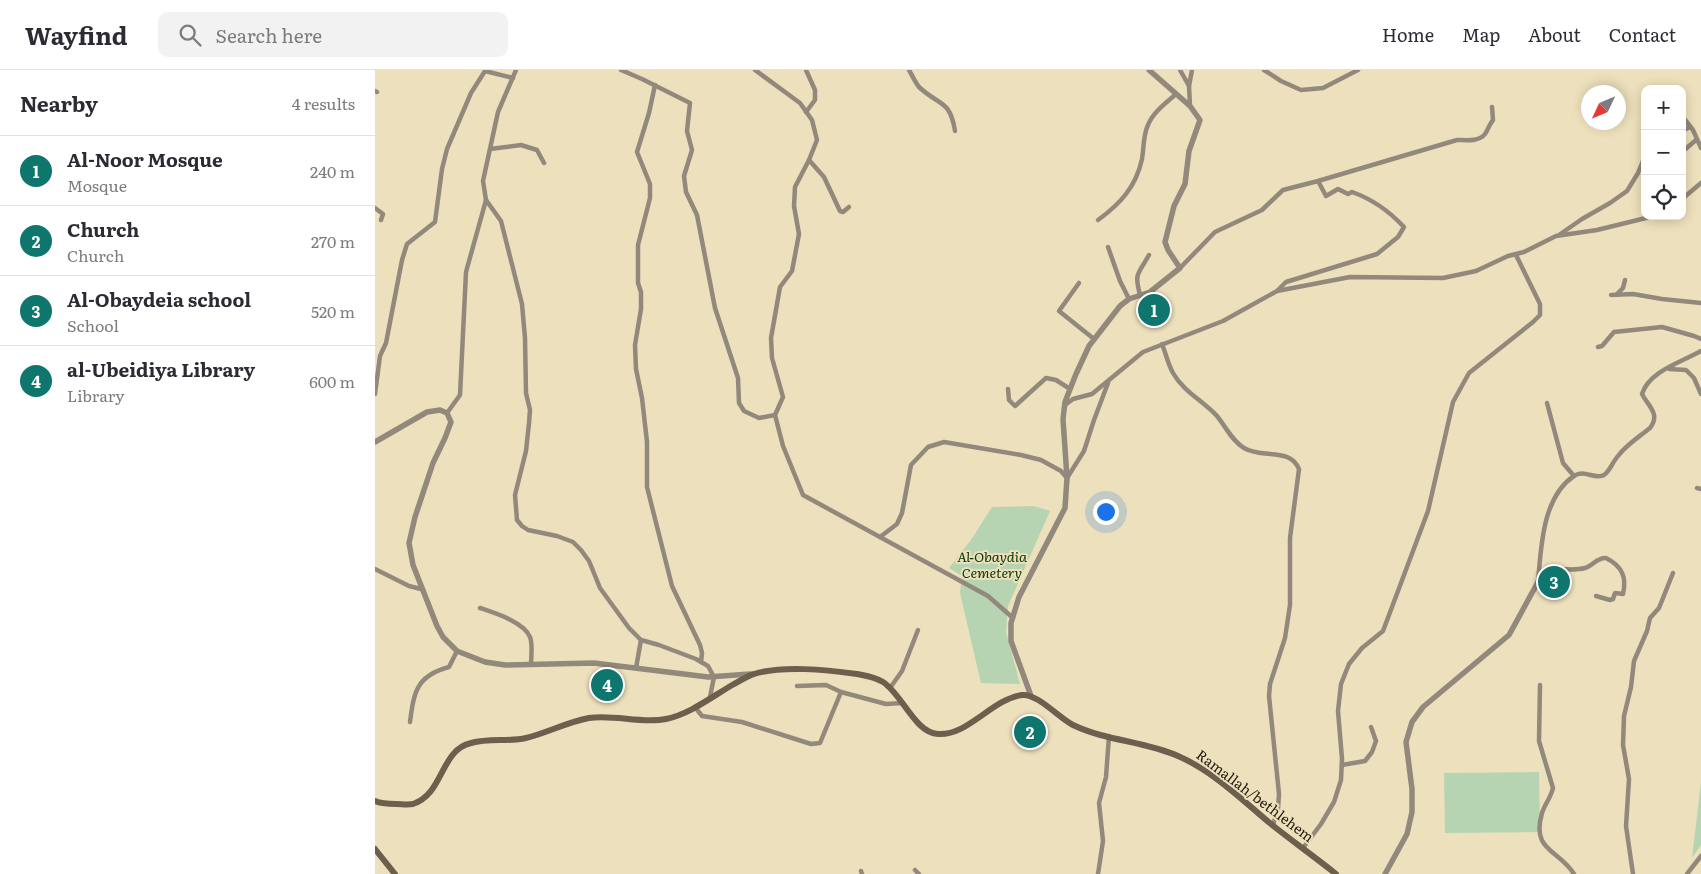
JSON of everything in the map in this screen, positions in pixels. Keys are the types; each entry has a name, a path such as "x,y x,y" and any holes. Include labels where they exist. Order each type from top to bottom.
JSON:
{"main road":[{"path":"375,801 406,805 415,803 426,796 440,779 451,756 460,747 469,743 523,739 590,718 667,719 695,707 752,674 775,670 823,670 873,676 890,688 903,702 915,720 926,729 938,734 949,733 965,726 998,705 1013,698 1022,695 1031,696"},
{"name":"Ramallah/bethlehem","path":"1031,696 1070,723 1087,731 1157,747 1181,757 1211,776 1337,874"},
{"path":"375,850 395,874"}],"street":[{"path":"447,413 460,395 466,272 486,200 483,181 498,112 516,70"},
{"path":"621,70 690,103 687,131 692,150 684,176 686,192 697,214 715,308 738,378 739,403 744,411 759,418 775,415"},
{"path":"755,70 800,103 812,120 817,140 795,186 794,206 799,234 792,271 780,287 771,338 772,358 783,397 775,415 783,446 803,495 988,596 1013,618"},
{"path":"806,70 815,90 815,100 806,112"},
{"path":"909,70 918,86 945,106 952,116 955,131"},
{"path":"1149,70 1190,106 1200,120 1189,151 1185,184 1174,206 1165,242 1180,268"},
{"path":"1180,70 1189,86"},
{"path":"1190,106 1189,86 1192,70"},
{"path":"1264,70 1281,81 1301,90 1323,88 1358,70"},
{"path":"375,394 380,356 386,343 401,260 407,244 435,222 447,149 467,101 485,71 513,78"},
{"path":"655,85 637,152 650,184 650,198 638,244 638,283 641,292 641,309 635,346 636,369 642,398 647,442 647,487 672,586 700,645 702,653 701,662"},
{"path":"1098,220 1117,206 1134,183 1141,161 1147,126 1156,111 1176,94"},
{"path":"1031,696 1011,641 1010,632 1013,618 1022,590 1065,508 1067,478 1063,419 1070,389 1079,367 1095,339 1120,306 1129,298 1150,292 1180,268 1215,232 1262,210 1283,190 1457,140 1475,140 1485,134 1487,127 1493,120 1492,107"},
{"path":"1686,122 1701,148"},
{"path":"1684,130 1690,127"},
{"path":"1686,150 1696,140"},
{"path":"490,149 521,145 537,150 544,163"},
{"path":"809,160 824,177 840,211 843,212 849,208"},
{"path":"1277,291 1350,277 1443,278 1476,271 1524,252 1557,236 1610,203 1627,191 1641,167"},
{"path":"1065,405 1073,399 1092,394 1143,352 1223,321 1277,291 1286,282 1377,254 1398,237 1403,227 1379,205 1364,196 1352,192 1349,194 1338,189 1326,196 1318,181"},
{"path":"1686,196 1701,183"},
{"path":"486,200 501,221 521,304 525,338 526,392 529,423 526,451 515,495 517,520 528,530 557,536 573,542 589,561 600,588 629,628 641,640 659,644 708,666 715,676 710,698"},
{"path":"375,208 383,214 381,220"},
{"path":"1557,236 1597,230 1641,219"},
{"path":"1108,247 1120,281 1129,298"},
{"path":"1303,848 1321,824 1334,802 1341,780 1342,764 1338,711 1341,684 1349,664 1363,648 1383,632 1429,511 1453,402 1469,373 1540,315 1540,304 1515,254"},
{"path":"1141,295 1136,279 1138,271 1149,256"},
{"path":"1625,280 1623,288 1614,295 1633,294 1701,303"},
{"path":"1079,283 1059,311 1095,339"},
{"path":"1598,348 1612,332 1662,327 1694,336 1701,340"},
{"path":"1162,344 1169,364 1178,380 1211,410 1237,442 1252,452 1289,457 1299,469 1290,538 1290,604 1285,638 1270,684 1269,696 1279,794 1278,809 1273,825"},
{"path":"1537,582 1539,559 1549,513 1557,496 1574,476 1583,473 1603,475 1608,470 1619,454 1652,425 1654,413 1644,397 1643,391 1659,373 1701,351"},
{"path":"1667,369 1686,370 1694,378 1701,394"},
{"path":"1008,389 1009,400 1015,406 1046,378 1055,380 1070,389"},
{"path":"1067,478 1084,450 1109,381"},
{"path":"1547,403 1560,455 1563,463 1574,476"},
{"path":"375,442 427,412 440,410 447,413 451,422 433,463 415,517 409,544 413,565 421,588 440,632 457,651 485,662 505,665 594,663 715,676 752,674"},
{"path":"880,537 897,524 903,506 911,464 928,447 944,442 1021,455 1041,460 1061,471 1067,478"},
{"path":"1385,874 1407,834 1412,812 1412,786 1405,742 1412,722 1423,707 1509,635 1537,582 1546,572 1554,569 1587,568 1599,558 1606,558 1616,566 1624,577 1626,583 1623,594 1615,593 1613,599 1610,600 1595,596"},
{"path":"375,569 409,586 421,588"},
{"path":"1633,874 1626,826 1629,779 1623,745 1624,716 1631,687 1634,661 1647,632 1650,618 1659,608 1673,574"},
{"path":"480,608 523,627 531,638 531,665"},
{"path":"890,688 902,671 918,630"},
{"path":"636,668 641,640"},
{"path":"410,722 414,694 418,686 436,671 449,667 457,651"},
{"path":"797,686 825,685 841,692 886,704 903,702"},
{"path":"1540,685 1539,741 1553,788 1542,813 1539,829 1544,846 1564,861 1574,874"},
{"path":"695,707 702,716 743,722 811,744 819,743 841,692"},
{"path":"1342,764 1365,760 1372,752 1376,741 1371,726"},
{"path":"1098,874 1103,841 1099,803 1107,777 1109,736"},
{"path":"1687,874 1701,856"}],"green space":[{"name":"Al-Obaydia Cemetery","path":"1034,506 1050,511 1008,606 1006,632 1020,684 981,683 960,593 962,576 949,568 971,540 992,507"},
{"path":"1539,772 1540,832 1445,833 1444,773"},
{"path":"1701,782 1701,845 1692,858"}],"place":[{"name":"Al-Noor Mosque","path":"1154,310"},
{"name":"Al-Obaydeia school","path":"1554,582"},
{"name":"al-Ubeidiya Library","path":"607,685"},
{"name":"Church","path":"1030,732"}]}
